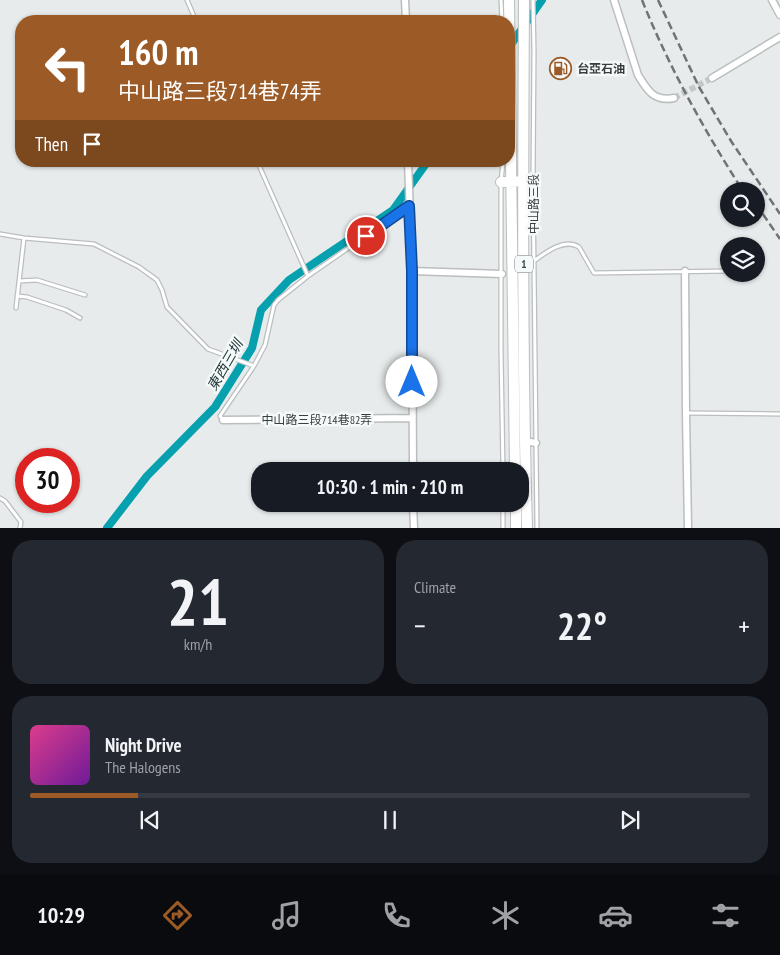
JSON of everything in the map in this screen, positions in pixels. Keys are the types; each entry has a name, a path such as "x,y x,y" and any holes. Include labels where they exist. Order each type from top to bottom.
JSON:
{"main road":[{"name":"中山路三段","path":"509,0 509,15"},
{"name":"中山路三段","path":"524,0 528,181 525,441 527,528"},
{"name":"中山路三段","path":"507,167 515,462"},
{"path":"507,182 528,181"},
{"path":"516,512 516,527"}],"street":[{"path":"405,0 406,15"},
{"path":"614,0 638,75 644,86 650,94 658,98 674,98"},
{"path":"772,0 780,14"},
{"path":"712,78 780,37"},
{"path":"408,167 412,271 413,462"},
{"path":"412,271 502,274"},
{"path":"685,271 688,528"},
{"name":"中山路三段714巷82弄","path":"222,420 412,418"},
{"path":"525,441 536,443"},
{"path":"413,512 414,528"}],"lane":[{"path":"187,0 193,15"},
{"path":"501,0 502,15"},
{"name":"中山路三段","path":"533,0 534,51 528,181 534,261 537,528"},
{"path":"260,167 308,276"},
{"name":"中山路三段","path":"503,462 502,274 507,182 504,167"},
{"path":"222,420 220,416 254,366 265,345 274,305 278,300 308,276 409,206"},
{"path":"0,234 94,244 139,267 157,280 167,307 208,349 254,366"},
{"path":"16,308 24,238"},
{"path":"534,261 556,247 570,244 579,247 594,273 720,271"},
{"path":"19,280 37,280 84,295"},
{"path":"17,296 27,297 66,310 80,318"},
{"path":"686,414 780,414"},
{"path":"0,498 5,501 21,522 20,528"},
{"path":"503,512 504,527"}],"waterway":[{"name":"東西三圳","path":"515,39 542,0"},
{"name":"東西三圳","path":"107,528 147,476 215,407 252,348 261,310 289,280 393,210 424,167"}],"tunnel":[{"path":"674,98 712,78"}],"railway":[{"path":"642,0 652,25 688,98 738,182"},
{"path":"658,0 699,87 731,141 780,214"},
{"path":"765,217 780,239"}],"place":[{"name":"台亞石油","path":"561,68"}],"route":[{"path":"366,236 409,206 412,271 412,382"}]}
